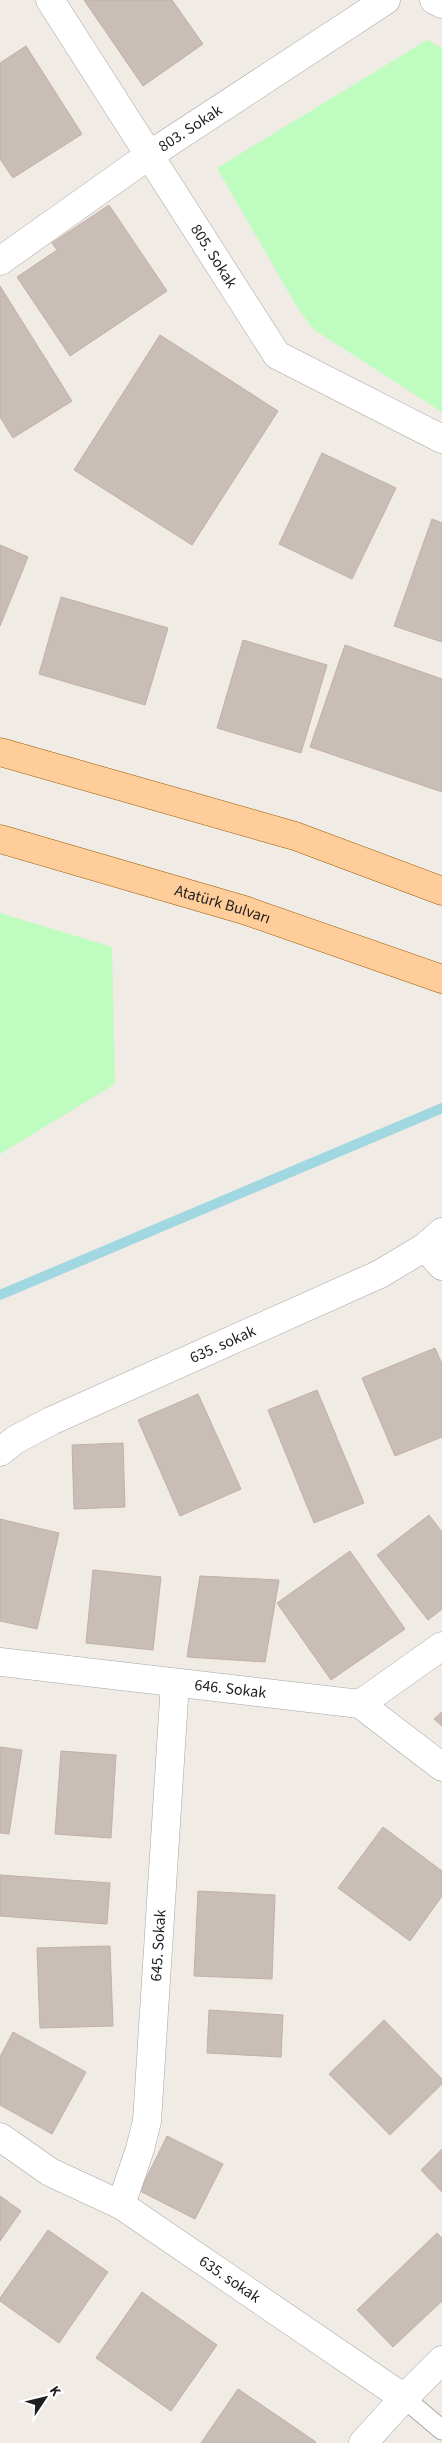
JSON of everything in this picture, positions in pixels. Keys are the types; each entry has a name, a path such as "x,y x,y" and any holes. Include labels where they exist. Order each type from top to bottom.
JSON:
{"main road":[{"path":"0,752 295,836 442,891"},
{"name":"Atatürk Bulvarı","path":"0,839 244,910 442,980"}],"street":[{"name":"805. Sokak","path":"50,0 277,355 442,439"},
{"name":"803. Sokak","path":"0,261 148,156 386,0"},
{"path":"434,0 442,4"},
{"name":"635. sokak","path":"0,1452 14,1440 51,1421 436,1248"},
{"path":"442,1646 360,1704 442,1768"},
{"name":"646. Sokak","path":"0,1662 360,1704"},
{"name":"645. Sokak","path":"121,2205 140,2149 147,2121 176,1683"},
{"name":"635. sokak","path":"0,2137 50,2172 121,2205 404,2398"},
{"path":"363,2443 442,2360"}],"lane":[{"path":"404,2398 442,2430"}],"green space":[{"path":"427,40 442,48 442,412 313,329 297,307 217,168"},
{"path":"0,913 112,947 115,1084 0,1154"}],"building":[{"path":"84,0 172,0 203,44 143,86"},
{"path":"26,46 82,134 13,178 0,159 0,63"},
{"path":"109,205 167,291 70,356 17,277 57,250 52,243"},
{"path":"0,286 72,401 13,438 0,417"},
{"path":"160,335 278,411 192,545 74,470"},
{"path":"322,453 396,488 352,579 279,544"},
{"path":"432,519 442,523 442,642 394,626"},
{"path":"0,545 28,557 0,626"},
{"path":"61,597 168,628 145,705 39,674"},
{"path":"243,640 327,665 301,753 217,728"},
{"path":"345,645 442,679 442,792 310,747"},
{"path":"435,1348 442,1364 442,1437 395,1456 362,1378"},
{"path":"317,1390 364,1503 314,1523 268,1410"},
{"path":"198,1394 241,1489 180,1516 138,1420"},
{"path":"123,1443 125,1507 74,1509 72,1445"},
{"path":"429,1515 442,1532 442,1609 428,1620 377,1555"},
{"path":"0,1519 59,1533 37,1629 0,1621"},
{"path":"350,1551 405,1629 331,1680 277,1603"},
{"path":"93,1570 161,1577 153,1650 86,1643"},
{"path":"200,1576 279,1580 265,1662 187,1657"},
{"path":"442,1712 442,1726 434,1719"},
{"path":"0,1747 22,1750 9,1834 0,1833"},
{"path":"61,1751 116,1755 111,1838 55,1834"},
{"path":"383,1827 442,1871 442,1896 410,1941 338,1888"},
{"path":"0,1875 110,1883 107,1924 0,1916"},
{"path":"198,1891 275,1895 272,1979 194,1976"},
{"path":"110,1946 113,2026 40,2028 37,1948"},
{"path":"209,2010 283,2015 281,2057 207,2053"},
{"path":"384,2020 442,2079 442,2084 390,2135 329,2074"},
{"path":"13,2032 86,2072 52,2134 0,2105 0,2057"},
{"path":"167,2136 223,2164 195,2219 140,2191"},
{"path":"442,2149 442,2192 421,2170"},
{"path":"0,2196 21,2211 0,2241"},
{"path":"48,2230 108,2272 59,2343 0,2301 0,2298"},
{"path":"437,2233 442,2238 442,2301 393,2347 357,2310"},
{"path":"142,2292 217,2345 171,2411 96,2358"},
{"path":"238,2389 316,2442 201,2443"}],"waterway":[{"path":"0,1295 442,1108"}]}
